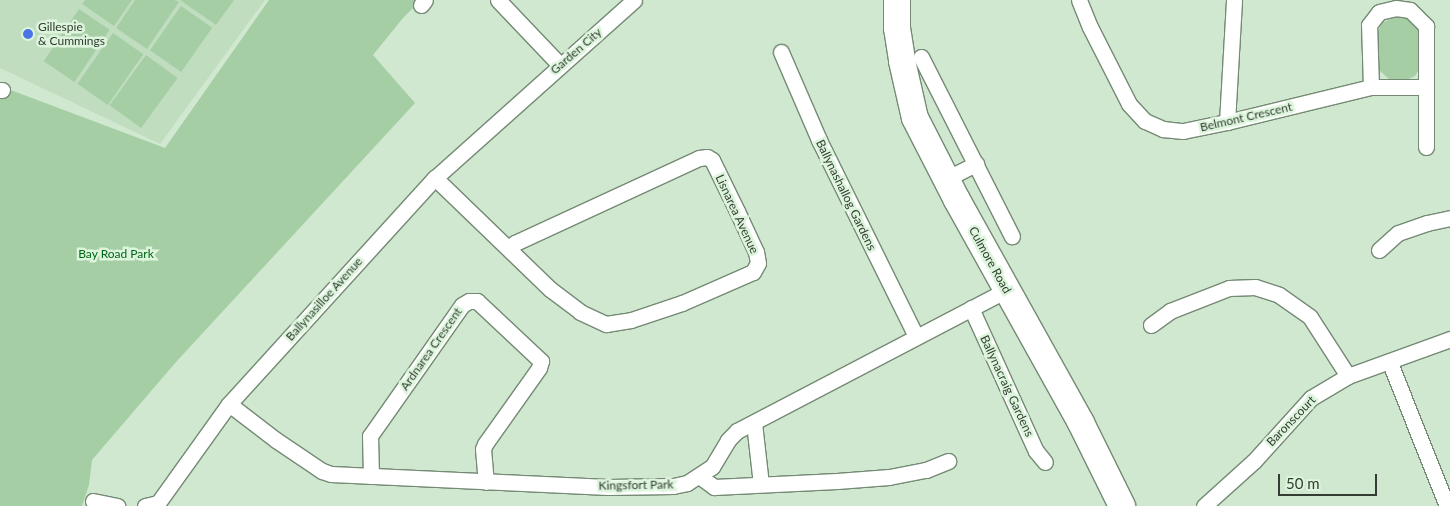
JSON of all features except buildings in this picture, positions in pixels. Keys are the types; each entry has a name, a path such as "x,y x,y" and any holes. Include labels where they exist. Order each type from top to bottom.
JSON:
{"highway":[{"name":"Culmore Road","path":"897,0 897,28 902,61 915,118 946,179 1081,423 1122,506"}],"street":[{"path":"498,0 560,64"},
{"name":"Garden City","path":"518,103 634,0"},
{"name":"Belmont Crescent","path":"1079,0 1130,104 1145,121 1163,129 1183,131 1371,87 1426,87"},
{"path":"1227,122 1234,0"},
{"path":"1371,87 1369,25 1379,12 1396,8 1410,10 1426,26 1426,147"},
{"name":"Ballynashallog Gardens","path":"781,52 819,140 916,336"},
{"path":"921,58 1012,236"},
{"name":"Ballynasilloe Avenue","path":"145,506 158,504 229,404 435,178 518,103"},
{"name":"Lisnarea Avenue","path":"435,178 550,288 580,312 606,324 630,320 682,303 752,272 758,263 756,252 733,203 712,160 707,157 690,162 515,243 510,248"},
{"path":"946,179 976,164"},
{"path":"1379,250 1398,233 1427,223 1450,218"},
{"path":"1151,325 1170,312 1229,288 1255,287 1279,295 1310,317 1348,376"},
{"name":"Kingsfort Park","path":"229,404 322,471 331,474 608,487 663,486 687,483 712,467 728,440 737,431 1007,290"},
{"name":"Ardnarea Crescent","path":"371,476 370,436 462,305 469,300 477,301 541,361 539,368 485,444 483,449 486,482"},
{"name":"Ballynacraig Gardens","path":"971,308 1036,451 1045,462"},
{"name":"Baronscourt","path":"1204,506 1254,461 1311,398 1348,376 1450,339"},
{"path":"1390,362 1447,506"},
{"path":"754,423 762,484"},
{"path":"699,476 714,487 889,477 926,470 948,461"},
{"path":"94,499 117,506"}],"shaded area":[{"path":"0,0 265,0 160,144 0,68"}],"green space":[{"path":"85,0 132,0 114,26 82,4"},
{"path":"135,0 175,0 179,2 147,49 116,28"},
{"path":"180,0 234,0 216,25"},
{"name":"Bay Road Park","path":"269,0 421,0 403,18 373,55 415,103 176,362 92,460 89,485 82,506 0,506 0,86 165,148"},
{"path":"181,6 212,28 181,72 150,50"},
{"path":"79,9 110,30 74,82 44,61"},
{"path":"1403,17 1414,22 1420,34 1420,68 1415,76 1406,80 1390,80 1379,70 1378,32 1382,23 1392,18"},
{"path":"113,33 143,54 108,105 77,84"},
{"path":"146,55 178,78 141,128 110,105"}],"place":[{"name":"Gillespie & Cummings","path":"28,34"}]}
